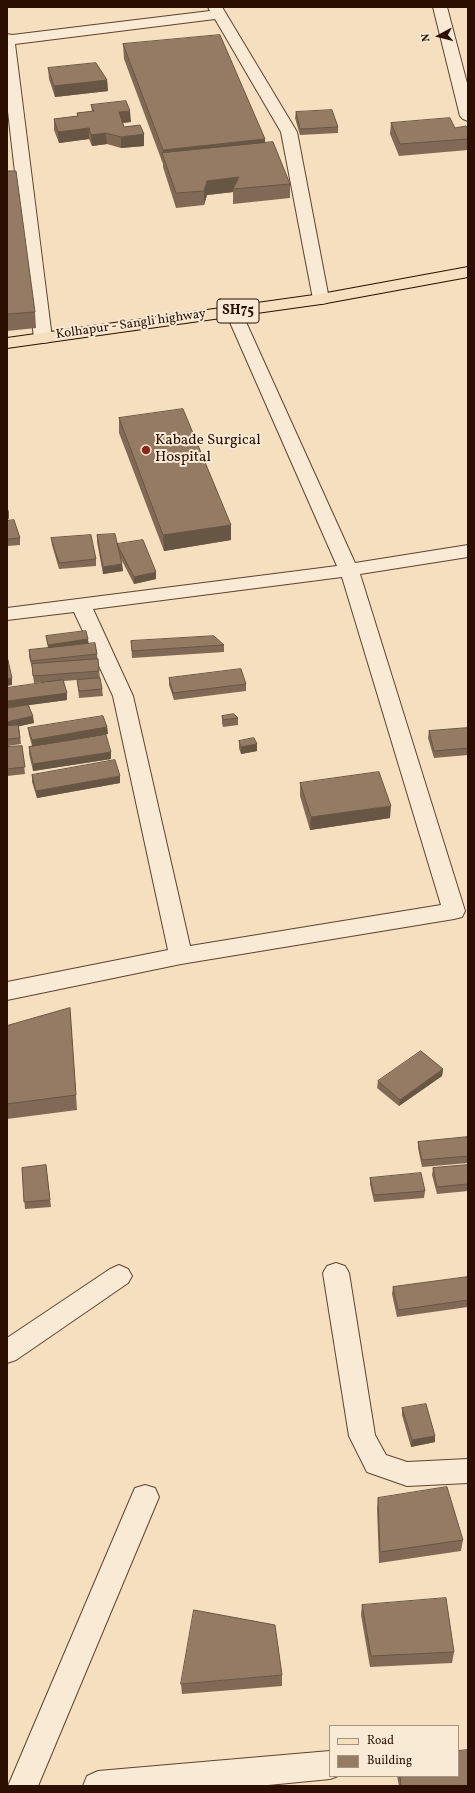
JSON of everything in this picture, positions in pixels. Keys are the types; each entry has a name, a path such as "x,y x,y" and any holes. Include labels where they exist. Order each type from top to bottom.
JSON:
{"main road":[{"name":"Kolhapur - Sangli highway","path":"7,342 321,299 468,272"}],"street":[{"path":"440,7 468,116"},
{"path":"43,338 7,40 217,11 289,132 321,299"},
{"path":"452,54 468,53"},
{"path":"7,180 25,179"},
{"path":"7,991 181,956 454,911 349,570 234,311"},
{"path":"7,614 349,570 468,551"},
{"path":"80,605 123,696 181,956"},
{"path":"336,1273 362,1436 377,1464 407,1474 468,1471"},
{"path":"7,1352 119,1276"},
{"path":"23,1786 145,1497"},
{"path":"98,1786 329,1765"}],"building":[{"path":"220,35 265,139 163,150 123,44"},
{"path":"96,63 107,80 54,86 48,68"},
{"path":"126,101 130,111 119,112 124,127 140,125 144,134 121,137 106,133 91,135 89,128 58,132 54,119 78,116 77,113 94,111 91,105"},
{"path":"332,110 338,127 300,129 296,112"},
{"path":"450,118 455,128 466,126 468,130 468,139 400,144 391,123"},
{"path":"273,142 290,184 233,189 239,177 207,181 204,191 176,193 162,153"},
{"path":"7,171 16,171 35,312 7,314"},
{"path":"183,409 231,525 163,535 119,418"},
{"path":"14,520 20,538 7,539 7,521"},
{"path":"115,534 122,564 103,567 97,535"},
{"path":"91,535 96,559 59,563 51,538"},
{"path":"143,540 156,572 134,577 117,544"},
{"path":"86,631 88,639 48,645 46,636"},
{"path":"214,636 224,645 132,651 131,641"},
{"path":"95,643 97,654 31,661 29,650"},
{"path":"7,656 12,678 7,679"},
{"path":"98,659 99,671 33,676 32,664"},
{"path":"241,669 246,684 173,693 169,678"},
{"path":"100,678 102,689 79,691 77,680"},
{"path":"63,680 67,693 7,701 7,688"},
{"path":"28,705 33,716 7,722 7,709"},
{"path":"234,714 238,718 223,720 222,716"},
{"path":"103,716 107,727 32,740 28,728"},
{"path":"18,725 20,738 7,739 7,726"},
{"path":"468,728 468,748 434,751 429,731"},
{"path":"106,735 111,752 33,764 29,747"},
{"path":"254,738 257,744 241,747 239,741"},
{"path":"22,746 25,767 7,769 7,747"},
{"path":"115,760 120,776 36,791 32,775"},
{"path":"379,772 391,806 311,817 300,783"},
{"path":"70,1008 76,1095 7,1104 7,1026"},
{"path":"421,1051 443,1069 400,1100 378,1081"},
{"path":"468,1137 468,1156 422,1160 418,1142"},
{"path":"46,1165 50,1200 24,1202 22,1168"},
{"path":"468,1165 468,1184 437,1187 433,1168"},
{"path":"421,1173 425,1191 374,1195 370,1178"},
{"path":"468,1277 468,1300 398,1310 393,1287"},
{"path":"426,1404 435,1436 412,1440 402,1408"},
{"path":"447,1487 463,1540 380,1552 378,1498"},
{"path":"446,1598 454,1652 371,1656 362,1605"},
{"path":"194,1610 275,1625 282,1675 181,1684"},
{"path":"468,1750 468,1786 401,1786 400,1777 459,1777 459,1751"}],"place":[{"name":"Kabade Surgical Hospital","path":"146,450"}]}
